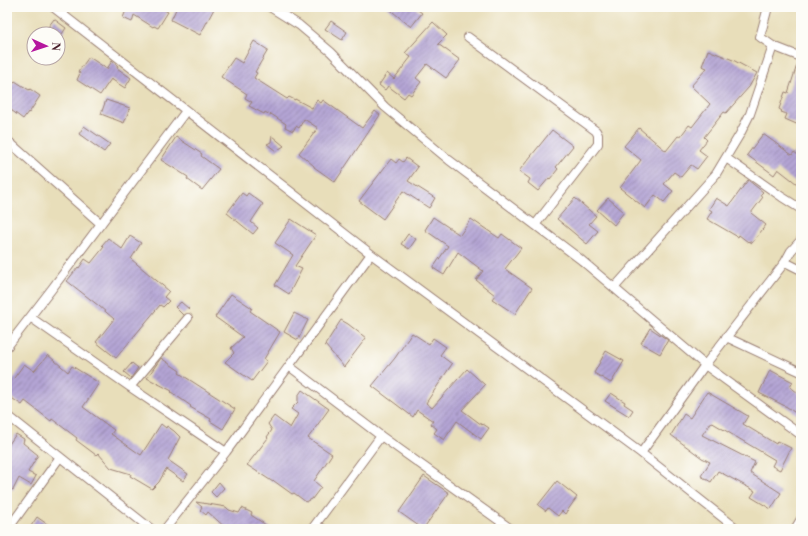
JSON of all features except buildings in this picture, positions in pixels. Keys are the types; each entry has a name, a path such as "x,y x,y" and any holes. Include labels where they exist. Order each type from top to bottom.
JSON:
{"street":[{"path":"53,7 371,254 641,453 736,529"},
{"path":"270,7 299,25 331,52 385,108 450,160 580,259 705,364 801,435"},
{"path":"768,7 760,38 773,46 801,57"},
{"path":"468,37 596,131 598,135 598,144 535,225"},
{"path":"614,288 716,174 750,114 773,46"},
{"path":"7,347 186,111"},
{"path":"7,140 101,224"},
{"path":"726,158 801,209"},
{"path":"641,453 705,364 785,262 791,250 801,240"},
{"path":"165,529 226,452 371,254"},
{"path":"785,262 801,270"},
{"path":"30,317 226,452"},
{"path":"130,387 188,318"},
{"path":"726,337 801,372"},
{"path":"289,366 381,436 511,529"},
{"path":"7,415 151,529"},
{"path":"323,529 314,526 381,436"},
{"path":"8,529 60,457"},
{"path":"795,529 801,519"}]}
